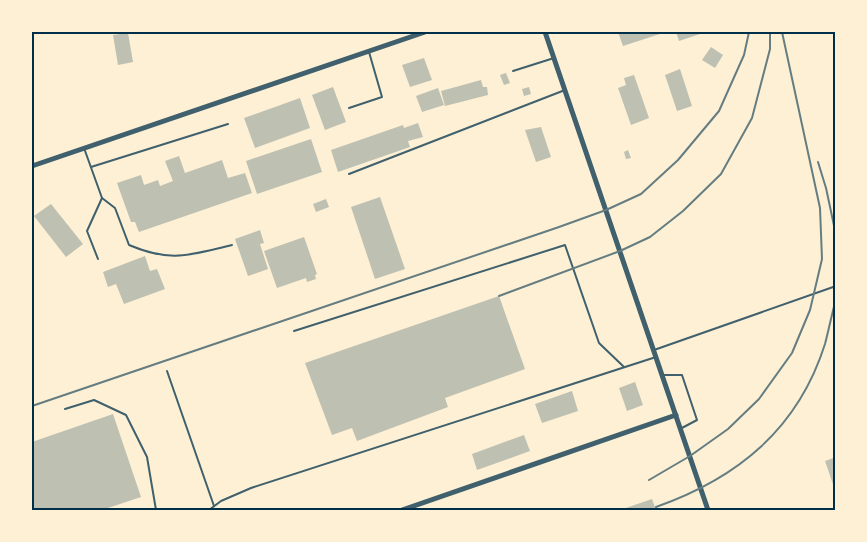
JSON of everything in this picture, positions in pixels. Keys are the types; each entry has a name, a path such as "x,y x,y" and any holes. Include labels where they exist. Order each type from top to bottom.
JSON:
{"street":[{"path":"32,166 425,32"},
{"path":"545,32 708,510"},
{"path":"402,510 676,415"}],"lane":[{"path":"349,108 382,97 369,51"},
{"path":"513,71 554,58"},
{"path":"349,174 565,90"},
{"path":"91,167 228,123"},
{"path":"84,148 102,198 115,208 129,245 144,251 175,257 232,245"},
{"path":"98,259 87,231 102,198"},
{"path":"294,331 565,245 599,343 624,367"},
{"path":"654,350 836,286"},
{"path":"208,510 251,488 656,357"},
{"path":"167,371 214,506"},
{"path":"662,375 682,375 697,420 680,429"},
{"path":"65,409 94,400 126,415 147,457 156,510"}],"building":[{"path":"618,32 666,32 623,46"},
{"path":"676,32 706,32 679,41"},
{"path":"128,33 133,62 118,65 113,35"},
{"path":"711,47 723,55 715,68 702,60"},
{"path":"424,58 432,80 410,87 402,65"},
{"path":"680,69 692,106 677,111 665,75"},
{"path":"506,73 510,83 504,85 500,75"},
{"path":"634,75 649,118 631,125 618,88 626,85 624,78"},
{"path":"481,80 483,87 487,87 488,95 445,106 441,91"},
{"path":"333,87 346,122 325,130 312,95"},
{"path":"529,87 531,94 524,96 522,89"},
{"path":"438,88 444,105 422,112 416,96"},
{"path":"300,98 310,128 255,148 244,118"},
{"path":"418,123 423,137 408,141 410,147 338,172 331,150 403,125 404,128"},
{"path":"541,127 551,157 536,162 525,130"},
{"path":"311,139 322,172 257,194 246,161"},
{"path":"628,150 631,158 626,159 624,152"},
{"path":"179,156 185,173 222,160 228,178 245,173 252,193 139,232 135,222 131,222 117,183 141,175 144,185 158,180 160,186 173,181 165,161"},
{"path":"380,197 405,269 375,279 351,207"},
{"path":"326,199 329,207 316,212 313,204"},
{"path":"51,204 83,244 66,257 34,216"},
{"path":"260,230 264,243 260,244 268,269 248,276 235,239"},
{"path":"304,237 317,274 316,279 307,282 306,278 277,288 264,251"},
{"path":"145,256 150,271 157,269 165,289 124,304 116,284 108,287 103,272"},
{"path":"499,296 525,369 445,398 448,407 357,441 352,428 332,435 305,363"},
{"path":"635,382 643,405 627,411 619,388"},
{"path":"572,391 578,411 542,423 535,404"},
{"path":"113,414 141,497 102,510 32,510 32,442"},
{"path":"524,435 530,451 477,470 472,454"},
{"path":"836,457 836,490 835,490 825,461"},
{"path":"652,499 656,510 620,510"}],"railway":[{"path":"32,406 559,227 641,194 678,160 719,111 744,55 749,32"},
{"path":"499,296 620,251 650,237 683,211 721,174 752,118 770,49 770,32"},
{"path":"649,480 690,456 728,429 759,399 792,353 810,310 822,259 820,208 782,32"},
{"path":"818,162 836,235"},
{"path":"656,507 686,495 738,465 781,425 799,401 813,374 825,344 836,299"}]}
